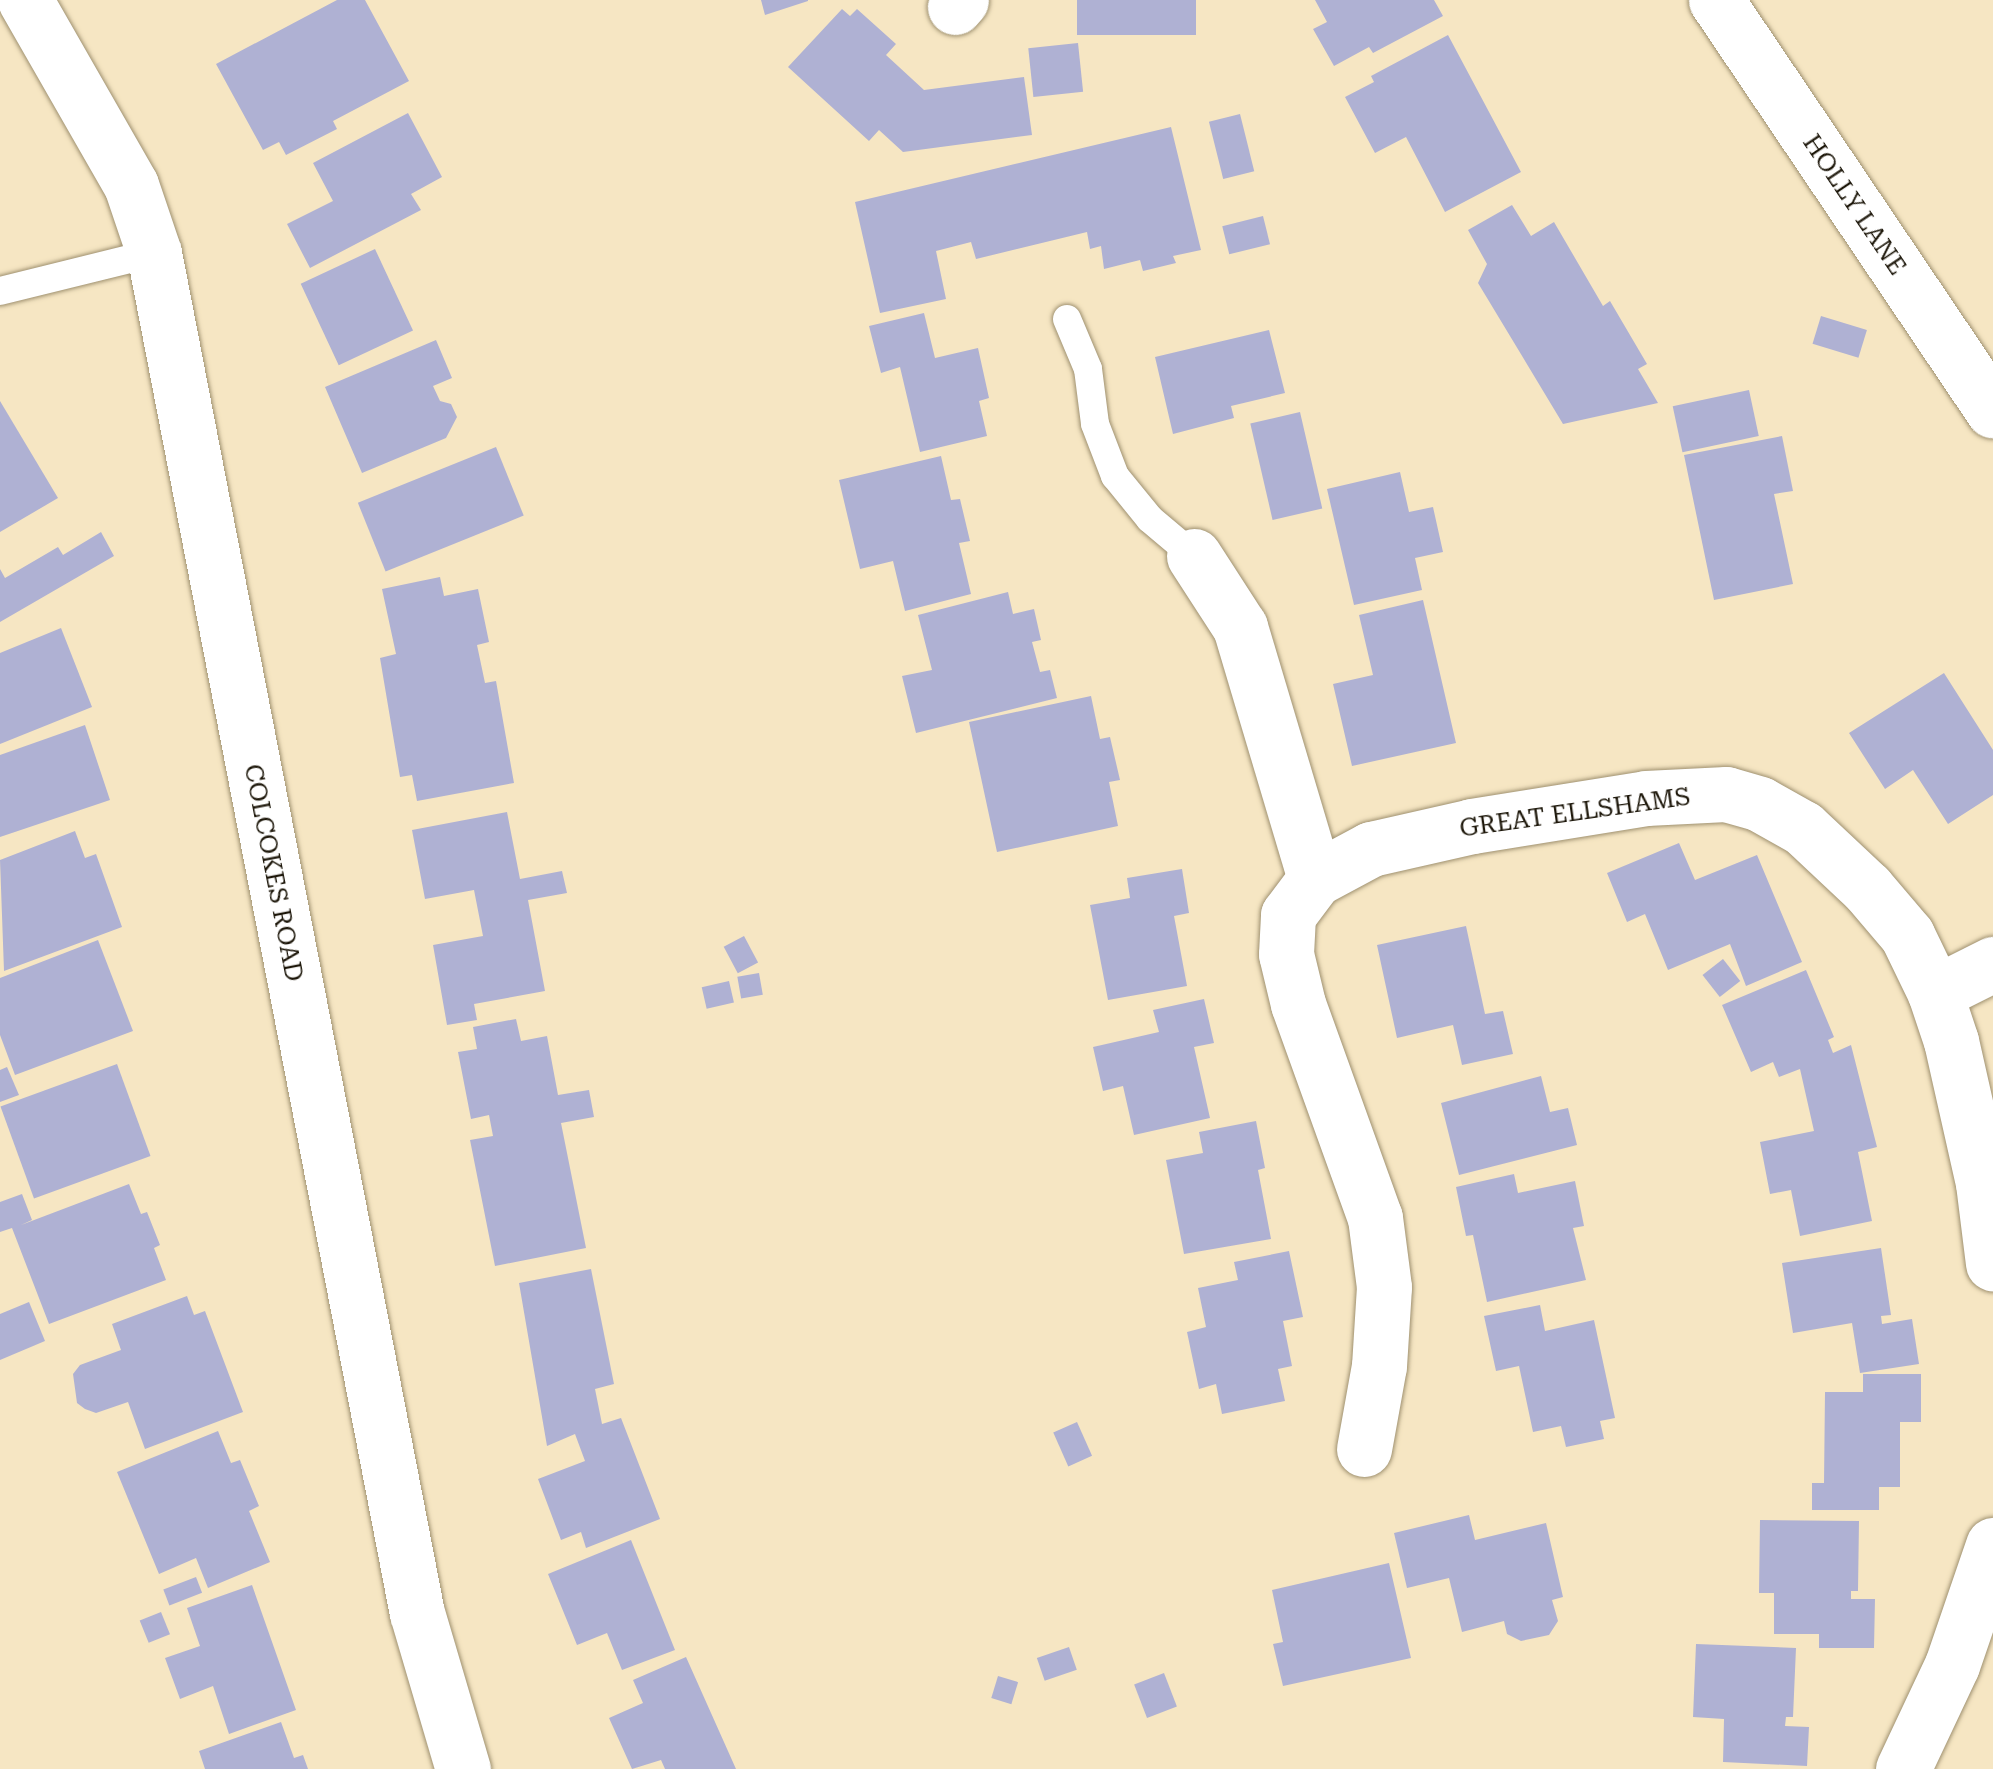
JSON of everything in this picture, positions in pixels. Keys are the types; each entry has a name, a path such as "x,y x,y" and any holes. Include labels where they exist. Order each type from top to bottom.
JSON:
{"street":[{"name":"COLCOKES ROAD","path":"25,0 131,186 154,252 418,1613 463,1769"},
{"name":"HOLLY LANE","path":"1716,0 1993,410"},
{"path":"1194,556 1240,627 1315,879"},
{"name":"GREAT ELLSHAMS","path":"1364,1448 1379,1366 1384,1287 1374,1218 1298,1004 1286,954 1288,914 1315,879 1372,848 1472,826 1646,798 1726,794 1760,804 1804,828 1907,935 1935,993 1951,1041 1983,1183 1993,1263"},
{"path":"1935,993 1993,964"},
{"path":"1903,1769 1952,1665 1993,1545"}],"lane":[{"path":"0,291 154,252"},
{"path":"1068,319 1088,368 1096,424 1115,476 1150,519 1194,556"}],"building":[{"path":"337,0 365,0 409,81 333,121 337,129 286,155 279,142 263,150 216,64"},
{"path":"761,0 808,0 808,1 765,15"},
{"path":"1077,0 1196,0 1196,35 1077,35"},
{"path":"1315,0 1434,0 1443,16 1373,53 1369,47 1334,66 1313,29 1327,22"},
{"path":"842,9 850,16 857,9 896,44 886,55 924,90 1024,77 1032,135 903,152 879,130 869,141 788,67"},
{"path":"1448,35 1521,172 1445,212 1406,137 1375,153 1345,97 1374,82 1371,76"},
{"path":"1078,43 1083,92 1033,97 1028,48"},
{"path":"408,113 442,177 411,194 421,210 310,268 287,224 333,201 313,163"},
{"path":"1240,114 1254,171 1223,179 1209,122"},
{"path":"1171,127 1201,250 1173,256 1176,263 1143,271 1140,260 1104,269 1101,246 1090,249 1087,232 976,259 971,242 936,251 946,299 880,313 855,202"},
{"path":"1512,205 1531,236 1554,222 1603,306 1610,301 1647,364 1638,369 1658,403 1563,424 1478,283 1487,264 1468,230"},
{"path":"1263,216 1270,244 1229,254 1222,226"},
{"path":"375,249 413,331 339,365 301,284"},
{"path":"924,313 935,358 978,348 989,398 979,401 987,436 920,452 900,367 881,373 869,326"},
{"path":"1821,316 1867,330 1858,358 1813,344"},
{"path":"1269,330 1285,393 1231,406 1234,418 1173,434 1155,357"},
{"path":"436,340 452,378 433,386 440,401 451,404 457,417 446,438 362,473 325,387"},
{"path":"1749,390 1759,436 1682,452 1673,406"},
{"path":"0,401 58,498 0,532"},
{"path":"1300,412 1322,508 1273,520 1250,423"},
{"path":"1782,436 1793,491 1774,494 1793,584 1714,600 1684,455"},
{"path":"496,447 524,516 386,571 358,503"},
{"path":"941,456 951,500 960,499 970,541 959,543 971,594 905,611 893,561 860,569 839,480"},
{"path":"1400,472 1409,512 1433,507 1443,552 1415,558 1422,590 1354,605 1327,489"},
{"path":"101,532 114,556 0,622 0,569 5,578 58,547 63,555"},
{"path":"440,577 444,596 478,589 489,642 477,645 485,683 496,681 514,783 417,801 412,775 400,777 380,658 396,654 382,589"},
{"path":"1008,592 1013,614 1034,609 1041,640 1032,642 1040,672 1050,670 1057,698 916,733 902,676 932,670 918,615"},
{"path":"1423,600 1456,743 1352,766 1333,684 1373,675 1359,615"},
{"path":"61,628 92,707 0,744 0,653"},
{"path":"1944,673 1993,750 1993,795 1948,824 1913,770 1885,789 1849,733"},
{"path":"1091,696 1100,739 1110,737 1120,780 1109,782 1118,826 997,852 969,722"},
{"path":"85,725 110,800 0,837 0,755"},
{"path":"507,812 520,879 562,871 567,893 528,900 545,991 474,1004 477,1020 447,1025 433,945 483,936 474,890 425,899 412,830"},
{"path":"75,831 85,858 96,854 122,927 4,971 0,860"},
{"path":"1679,843 1695,880 1757,855 1802,962 1746,986 1730,944 1668,970 1645,914 1627,922 1607,873"},
{"path":"1182,869 1189,913 1174,916 1187,986 1108,1000 1090,905 1130,898 1127,878"},
{"path":"1466,926 1485,1014 1503,1011 1513,1054 1462,1065 1453,1025 1397,1038 1377,945"},
{"path":"744,936 758,962 738,973 724,947"},
{"path":"98,940 133,1031 15,1075 0,1035 0,978"},
{"path":"1723,959 1740,981 1720,997 1703,975"},
{"path":"1806,970 1834,1037 1828,1040 1833,1053 1851,1045 1877,1147 1858,1152 1872,1221 1800,1236 1791,1190 1770,1194 1760,1142 1814,1131 1800,1069 1779,1077 1773,1062 1751,1072 1722,1005"},
{"path":"759,973 763,995 741,998 737,977"},
{"path":"729,981 734,1002 707,1009 702,987"},
{"path":"1204,999 1214,1043 1194,1047 1210,1118 1134,1135 1123,1086 1103,1091 1093,1047 1159,1032 1153,1010"},
{"path":"516,1019 521,1041 547,1036 558,1095 589,1090 594,1117 561,1123 586,1248 495,1266 470,1140 493,1136 489,1115 471,1119 458,1052 477,1049 473,1027"},
{"path":"117,1064 151,1156 34,1199 0,1106"},
{"path":"7,1067 19,1095 0,1102 0,1070"},
{"path":"1541,1076 1550,1112 1568,1108 1577,1145 1459,1175 1441,1103"},
{"path":"1256,1121 1265,1168 1258,1170 1271,1239 1184,1254 1166,1160 1203,1153 1199,1132"},
{"path":"1514,1174 1518,1193 1575,1181 1584,1226 1573,1228 1586,1280 1487,1302 1473,1235 1466,1236 1456,1187"},
{"path":"129,1184 141,1214 147,1212 160,1245 154,1248 166,1280 49,1324 12,1228 0,1232 0,1202 22,1194 32,1220 21,1225"},
{"path":"1881,1248 1891,1315 1881,1316 1882,1324 1912,1319 1919,1364 1860,1373 1852,1323 1793,1333 1782,1263"},
{"path":"1289,1251 1303,1317 1283,1321 1292,1366 1278,1369 1285,1401 1222,1414 1216,1384 1199,1389 1187,1332 1206,1327 1198,1288 1238,1280 1234,1262"},
{"path":"591,1269 614,1384 595,1389 602,1424 621,1418 660,1519 586,1548 581,1532 561,1540 538,1479 585,1461 575,1434 547,1446 519,1283"},
{"path":"187,1296 194,1315 205,1311 243,1412 145,1449 128,1402 96,1413 85,1409 77,1403 73,1374 80,1365 121,1350 112,1324"},
{"path":"29,1302 45,1341 0,1360 0,1314"},
{"path":"1540,1305 1545,1331 1594,1320 1615,1418 1600,1421 1604,1439 1566,1447 1561,1426 1533,1432 1519,1366 1496,1371 1484,1316"},
{"path":"1863,1374 1921,1374 1921,1422 1900,1422 1900,1487 1879,1487 1879,1510 1812,1510 1812,1483 1824,1483 1825,1392 1863,1392"},
{"path":"1077,1422 1092,1456 1068,1466 1053,1433"},
{"path":"218,1431 231,1463 240,1460 259,1506 249,1511 270,1562 208,1588 196,1558 159,1574 117,1472"},
{"path":"1469,1515 1475,1540 1546,1523 1563,1597 1552,1600 1558,1621 1549,1635 1521,1641 1507,1634 1504,1621 1462,1632 1449,1578 1407,1588 1394,1533"},
{"path":"1760,1520 1859,1521 1858,1591 1851,1591 1851,1599 1875,1599 1874,1648 1819,1648 1819,1634 1774,1634 1774,1593 1759,1593"},
{"path":"631,1540 675,1650 622,1670 607,1633 577,1645 548,1574"},
{"path":"1389,1563 1411,1658 1283,1686 1273,1644 1283,1642 1272,1590"},
{"path":"196,1577 202,1593 169,1605 163,1590"},
{"path":"252,1585 296,1710 229,1734 213,1686 180,1699 165,1658 200,1646 187,1608"},
{"path":"161,1612 170,1634 149,1643 140,1621"},
{"path":"1696,1644 1796,1648 1793,1717 1786,1717 1785,1726 1809,1727 1807,1766 1723,1762 1724,1719 1693,1717"},
{"path":"1069,1647 1077,1670 1045,1681 1037,1658"},
{"path":"686,1657 736,1769 665,1769 661,1760 632,1769 609,1718 643,1703 633,1680"},
{"path":"1164,1673 1177,1707 1147,1718 1134,1684"},
{"path":"998,1676 1018,1682 1011,1704 991,1698"},
{"path":"281,1722 294,1758 303,1755 308,1769 205,1769 199,1751"}]}
